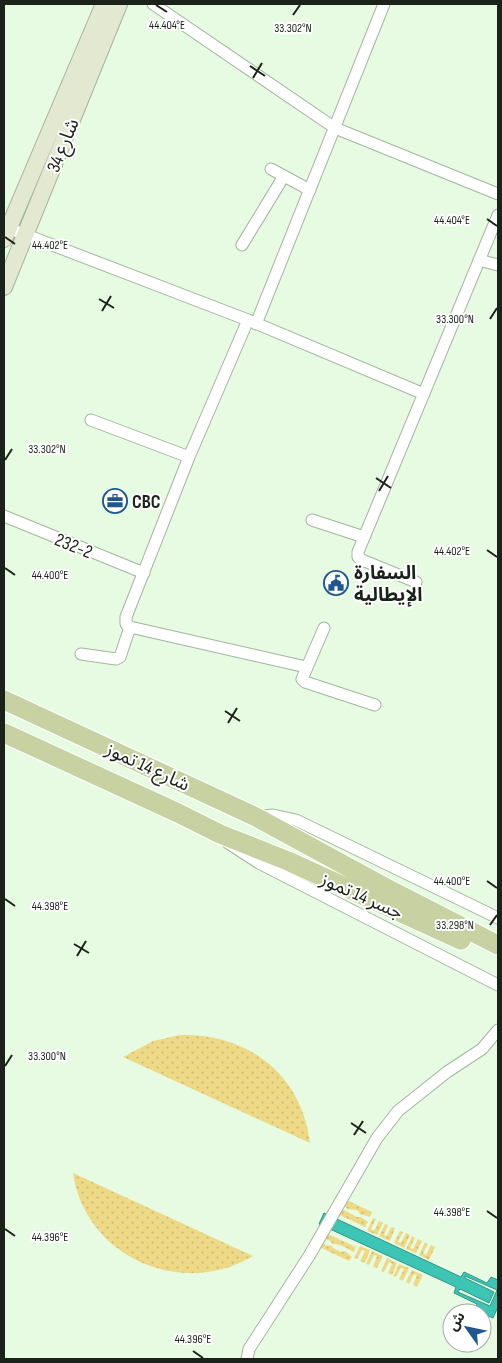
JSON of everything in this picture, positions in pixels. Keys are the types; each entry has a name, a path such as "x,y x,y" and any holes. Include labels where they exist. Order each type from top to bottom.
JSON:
{"main road":[{"name":"شارع 34","path":"6,234 104,4"},
{"name":"شارع 34","path":"4,287 119,4"},
{"name":"شارع 14 تموز","path":"4,700 256,817 290,836"},
{"name":"شارع 14 تموز","path":"4,733 220,834 280,858"},
{"name":"جسر 14 تموز","path":"290,836 392,892 498,945"},
{"name":"جسر 14 تموز","path":"280,858 498,957"}],"street":[{"path":"153,4 335,128 498,194"},
{"path":"306,667 130,627 126,624 126,617 189,457 252,322 310,190 384,4"},
{"path":"271,169 310,190"},
{"path":"242,245 284,176"},
{"path":"416,582 362,560 358,557 358,552 498,215"},
{"path":"6,234 25,235 252,322 424,394"},
{"path":"479,260 498,265"},
{"path":"91,420 189,457"},
{"name":"232-2","path":"4,516 144,573"},
{"path":"312,520 364,537"},
{"path":"81,654 116,659 120,657 130,627"},
{"path":"324,628 302,679 305,682 375,705"},
{"path":"256,817 273,815 296,820 498,918"},
{"path":"220,834 229,844 259,864 498,985"},
{"path":"238,1359 242,1354 248,1354 309,1256 377,1138 398,1111 447,1072 482,1048 498,1030"}],"shaded area":[{"path":"180,1035 205,1036 228,1041 249,1050 268,1063 283,1078 296,1097 305,1119 310,1143 123,1057 153,1041"},
{"path":"73,1173 253,1256 225,1268 197,1273 168,1271 141,1262 117,1248 96,1227 81,1202"},
{"path":"336,1195 372,1212 370,1217 361,1215 357,1210 347,1209 344,1204 334,1202"},
{"path":"333,1204 368,1222 365,1227 329,1210"},
{"path":"373,1218 376,1219 371,1229 374,1231 379,1221 383,1223 377,1235 367,1231"},
{"path":"385,1224 388,1225 384,1235 387,1236 391,1227 395,1228 390,1241 379,1236"},
{"path":"319,1230 356,1247 354,1252 341,1245 333,1244 322,1237"},
{"path":"400,1231 403,1232 398,1242 401,1243 406,1233 410,1235 404,1248 394,1243"},
{"path":"412,1236 415,1238 410,1248 413,1249 418,1239 422,1241 416,1253 406,1249"},
{"path":"320,1242 328,1246 331,1245 341,1252 345,1251 352,1257 349,1261 313,1244"},
{"path":"425,1242 428,1244 423,1253 426,1255 431,1245 435,1247 429,1260 419,1255"},
{"path":"360,1246 370,1250 365,1263 360,1261 365,1251 362,1250 357,1259 354,1258"},
{"path":"372,1251 383,1256 377,1268 373,1267 377,1256 374,1255 369,1265 366,1264"},
{"path":"387,1258 397,1263 392,1275 388,1273 392,1264 389,1262 384,1272 381,1271"},
{"path":"399,1264 409,1268 403,1281 399,1279 404,1269 401,1268 396,1277 393,1276"},
{"path":"412,1270 423,1275 417,1287 413,1285 417,1275 414,1274 409,1284 406,1282"}],"water":[{"path":"324,1213 461,1277 464,1272 487,1283 491,1277 498,1280 498,1307 493,1318 491,1303 497,1290 465,1276 465,1278 494,1292 489,1303 460,1289 458,1292 483,1303 475,1303 454,1293 456,1287 319,1224"}],"place":[{"name":"CBC","path":"115,501"},
{"name":"السفارة الإيطالية","path":"336,583"}]}
